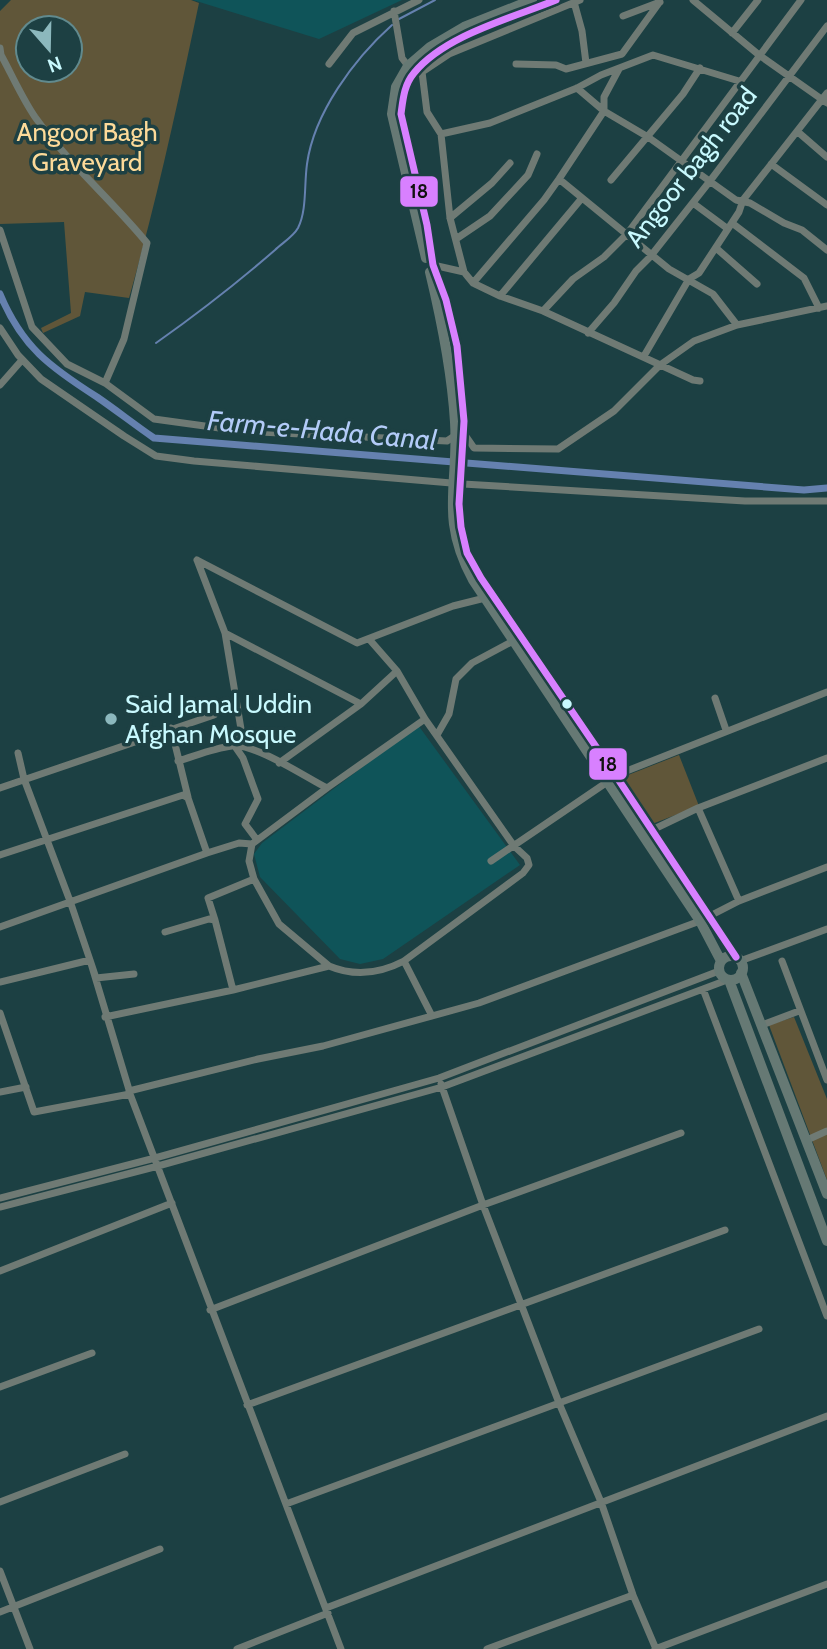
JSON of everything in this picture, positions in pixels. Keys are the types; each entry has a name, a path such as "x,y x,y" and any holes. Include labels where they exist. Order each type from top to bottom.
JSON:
{"main road":[{"path":"460,421 448,348 392,114 396,86 408,66 430,47 464,27 532,0"},
{"path":"556,0 457,41 435,54 415,72 405,89 401,114 427,225 433,265 446,300 457,346 460,421 457,479 461,527 467,553 481,579 704,918 742,965 741,973 827,1194"},
{"path":"457,479 451,504 456,543 463,562 513,641 612,779"},
{"path":"704,918 720,966 728,980 827,1241"},
{"path":"720,966 725,958 738,959"},
{"path":"728,980 736,979 741,973"}],"street":[{"path":"329,64 354,33 419,0"},
{"path":"644,356 689,279 699,273 743,201 826,98 805,89 693,0"},
{"path":"732,33 758,0"},
{"path":"543,311 573,279 604,257 626,234 801,0"},
{"path":"586,63 577,1 449,54 422,72 427,112 441,134 450,218 464,272 474,283 500,296 543,311 587,333 700,381"},
{"path":"516,64 556,65 566,69 622,54 661,1"},
{"path":"623,16 661,1"},
{"path":"394,11 402,58 408,66"},
{"name":"Angoor bagh road","path":"587,333 614,303 629,280 710,181 827,26"},
{"path":"0,48 1,55 34,116 76,168 119,209 147,243 124,339 105,383"},
{"path":"441,134 490,123 653,55 739,81"},
{"path":"611,180 683,94 700,68"},
{"path":"474,283 559,179 604,111 604,97 619,69"},
{"path":"577,88 604,111 648,137 736,200 802,230 827,250"},
{"path":"798,132 827,157"},
{"path":"456,239 490,216 528,175 537,154"},
{"path":"450,218 492,183 510,163"},
{"path":"771,163 827,205"},
{"path":"559,179 669,269 713,295 737,325"},
{"path":"500,296 582,198"},
{"path":"0,230 32,327 67,365 105,383 154,419 241,431 447,441 460,439 474,448 558,449 614,411 660,365 694,341 737,325 823,307 804,278 692,203"},
{"path":"716,248 757,284"},
{"path":"433,265 464,272"},
{"path":"0,328 22,360 41,379 156,456 317,472 457,479 745,501 827,501"},
{"path":"0,385 22,360"},
{"path":"178,761 234,745 243,735 225,633 197,560 357,643 453,606 485,598"},
{"path":"225,633 362,704"},
{"path":"234,745 243,758 258,799 244,824 255,842 249,861 254,879 279,924 329,966 349,972 369,973 393,967 526,870 529,865 527,858 514,846 425,719 397,671 369,639"},
{"path":"437,735 449,714 456,679 472,663 513,641"},
{"path":"279,763 362,704 397,671"},
{"path":"491,861 612,779 726,730 827,692"},
{"path":"715,698 726,730"},
{"path":"0,788 214,715"},
{"path":"0,927 207,853 239,843 255,842 425,719"},
{"path":"171,729 188,798 207,853"},
{"path":"234,745 270,756 327,788"},
{"path":"18,753 24,779 96,978 134,974"},
{"path":"647,832 698,808 827,758"},
{"path":"0,855 183,795 188,798"},
{"path":"698,808 738,901"},
{"path":"0,1013 32,1110 37,1113 129,1093 258,1059 323,1046 479,1003 704,918 738,901 827,867"},
{"path":"233,990 208,898 254,879"},
{"path":"165,932 209,919 215,920"},
{"path":"738,959 827,929"},
{"path":"0,982 90,960"},
{"path":"90,960 129,1093 341,1649"},
{"path":"404,961 432,1016"},
{"path":"782,961 827,1080"},
{"path":"105,1017 329,966"},
{"path":"0,1198 155,1158 439,1078 720,966"},
{"path":"0,1207 442,1087 728,980"},
{"path":"703,989 827,1316"},
{"path":"762,1025 799,1011"},
{"path":"439,1078 483,1205 559,1403 601,1502 633,1595 656,1649 827,1584"},
{"path":"0,1092 26,1087"},
{"path":"807,1140 827,1131"},
{"path":"210,1310 483,1205 681,1133"},
{"path":"0,1271 172,1203"},
{"path":"247,1405 725,1230"},
{"path":"286,1504 759,1329"},
{"path":"0,1387 92,1353"},
{"path":"237,1649 327,1610 827,1416"},
{"path":"0,1502 125,1454"},
{"path":"0,1612 160,1549"},
{"path":"0,1571 30,1649"},
{"path":"487,1649 633,1595"}],"shaded area":[{"path":"193,0 402,0 319,39"},
{"path":"418,725 520,865 383,959 360,964 340,959 260,877 254,854 262,843"}],"green space":[{"name":"Angoor Bagh Graveyard","path":"11,0 191,0 199,3 158,188 129,298 85,292 80,316 43,333 41,328 71,313 64,222 0,224 0,11"},
{"path":"679,755 699,806 652,824 623,777"},
{"path":"794,1017 827,1099 827,1180 769,1025"}],"waterway":[{"path":"399,19 435,0"},
{"path":"156,343 202,310 296,231 303,213 307,164 318,126 350,70 392,25"},
{"name":"Farm-e-Hada Canal","path":"0,294 18,328 39,354 65,376 154,438 804,490 827,488"}],"transit line":[{"name":"18","path":"556,0 480,29 443,48 414,73 403,98 401,114 427,225 433,265 446,300 457,346 464,421 459,504 461,527 467,553 481,578 736,957"}],"place":[{"name":"Said Jamal Uddin Afghan Mosque","path":"111,719"}]}
